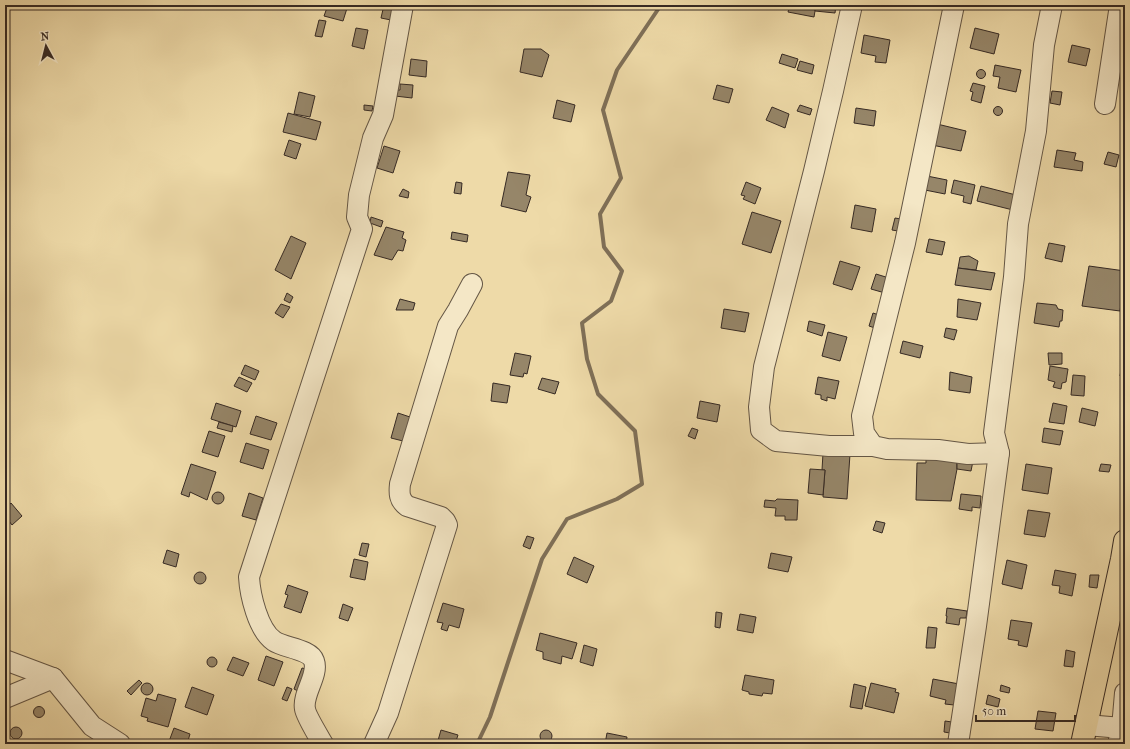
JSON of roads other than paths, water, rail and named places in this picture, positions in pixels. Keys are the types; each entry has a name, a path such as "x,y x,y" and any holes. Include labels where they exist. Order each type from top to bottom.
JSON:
{"main road":[{"path":"1084,734 1125,541"}],"street":[{"path":"323,744 305,709 305,699 315,668 314,660 309,655 274,641 264,630 254,606 249,587 249,577 362,229 357,217 359,195 373,138 382,115 403,5"},
{"path":"852,5 818,157 764,367 759,407 762,430 776,440 829,446 873,446 887,449 938,450 968,454 999,453"},
{"path":"873,446 864,433 862,416 905,243 954,5"},
{"path":"958,744 976,626 999,453 994,432 1013,285 1018,224 1036,130 1044,45 1052,5"},
{"path":"1105,104 1120,5"},
{"path":"374,744 388,713 447,525 441,518 407,506 403,503 400,499 400,484 448,326 472,284"},
{"path":"5,660 53,678 92,726 120,744"},
{"path":"5,698 53,678"},
{"path":"1084,734 1120,736 1125,693"}],"waterway":[{"path":"477,744 490,717 542,559 567,519 617,499 642,484 635,431 598,394 587,359 582,323 611,301 622,271 604,247 600,214 621,178 603,110 617,70 661,5"}]}
